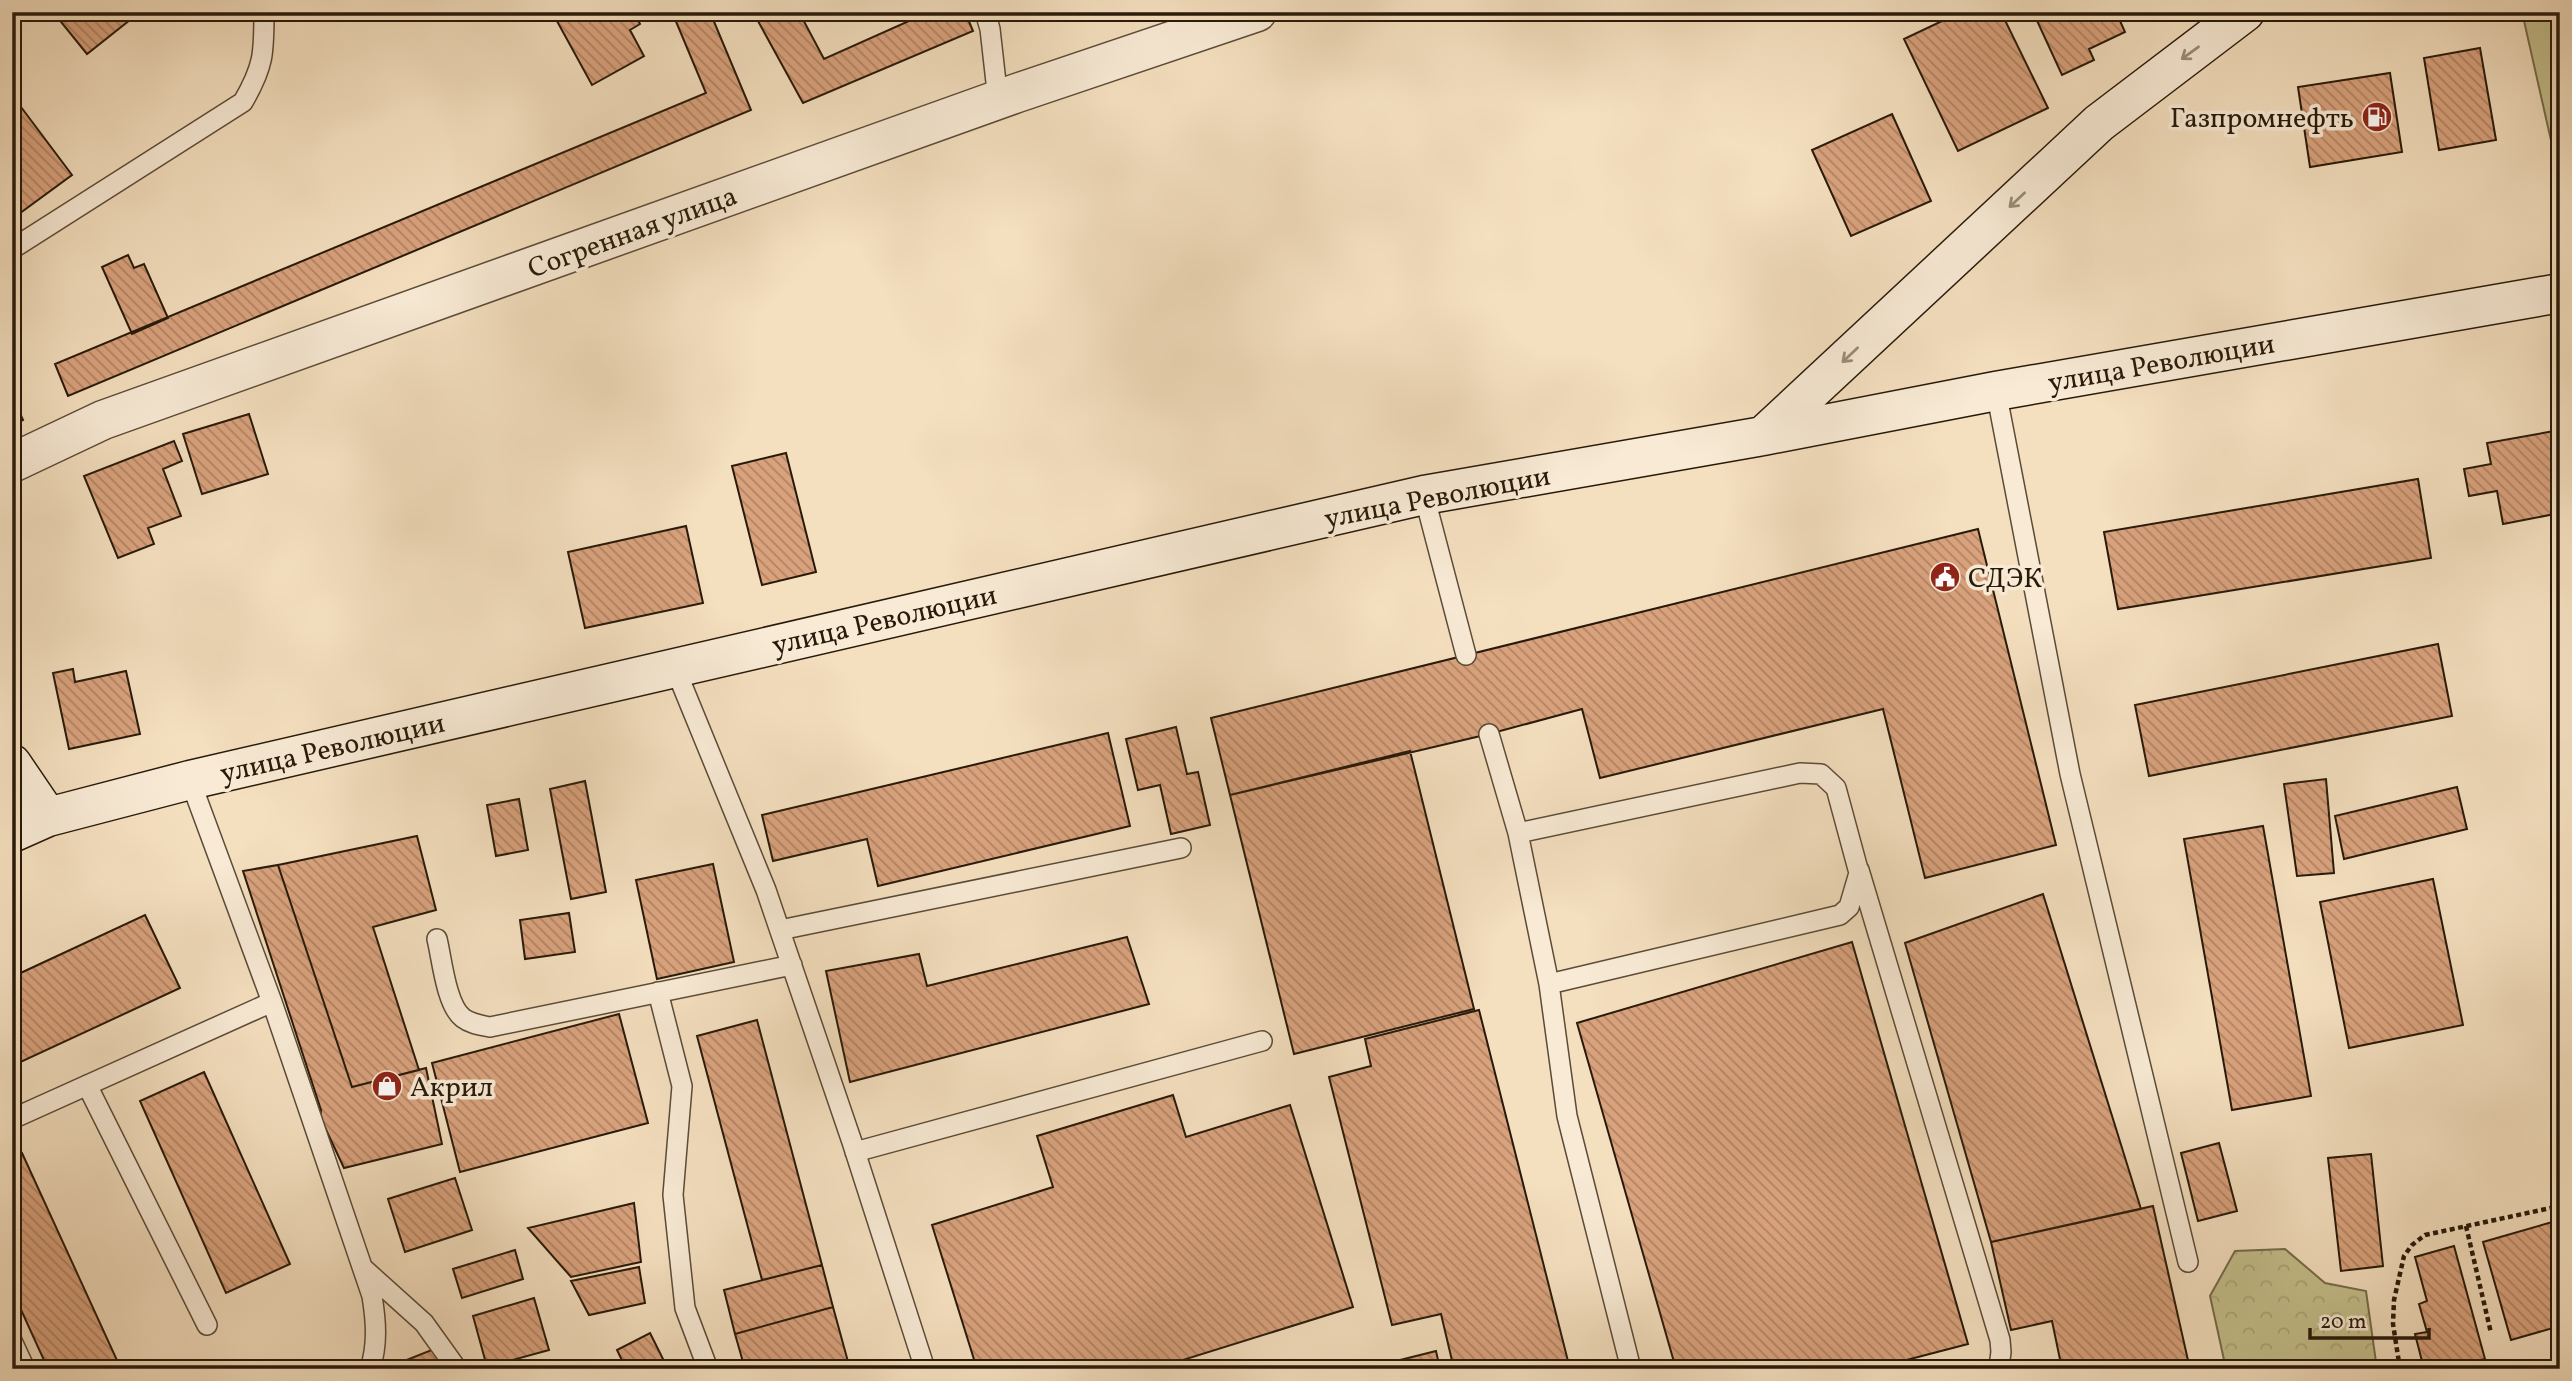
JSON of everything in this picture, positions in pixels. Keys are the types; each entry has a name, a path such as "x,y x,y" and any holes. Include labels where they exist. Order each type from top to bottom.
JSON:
{"main road":[{"name":"Согренная улица","path":"12,463 103,420 998,100 1257,12"},
{"path":"1763,436 2099,123 2245,12"},
{"path":"2497,304 2560,263"},
{"name":"улица Революции","path":"12,833 48,817 190,780 1424,495 1763,436 1996,391 2560,293"},
{"path":"12,764 48,817"}],"lane":[{"path":"12,249 243,102 258,75 264,48 264,12"},
{"path":"985,12 990,29 998,100"},
{"path":"1996,391 2070,774 2188,1262"},
{"path":"1424,495 1466,655"},
{"path":"675,668 780,930 925,1369"},
{"path":"1489,734 1518,833 1549,984 1567,1116 1631,1369"},
{"path":"1518,833 1800,773 1821,774 1836,788 2000,1340 1999,1367 1996,1369"},
{"path":"190,780 272,1002 372,1296 377,1326 375,1354 370,1369"},
{"path":"780,930 1181,848"},
{"path":"1549,984 1840,915 1849,906 1853,894 1859,873 1857,863"},
{"path":"437,939 453,1006 462,1017 474,1024 490,1027 792,965"},
{"path":"658,992 682,1086 673,1195 683,1295 685,1308 708,1369"},
{"path":"12,1119 272,1002"},
{"path":"855,1152 1262,1041"},
{"path":"87,1085 207,1325"},
{"path":"363,1268 424,1323 457,1369"},
{"path":"12,1341 25,1369"}],"path":[{"path":"2400,1369 2394,1312 2404,1256 2412,1245 2425,1235 2560,1206"},
{"path":"2466,1226 2491,1332"}],"green space":[{"path":"2522,12 2560,12 2560,166 2557,167"},
{"path":"2285,1249 2325,1283 2366,1291 2377,1369 2226,1369 2210,1296 2235,1251"}],"building":[{"path":"53,12 140,12 87,54"},
{"path":"552,12 633,12 640,24 630,30 644,56 592,85"},
{"path":"672,12 710,12 751,110 68,396 55,364 706,93"},
{"path":"753,12 799,12 824,59 929,12 965,12 973,31 803,103"},
{"path":"1961,12 2001,12 2048,108 1958,151 1904,39"},
{"path":"2033,12 2116,12 2125,32 2089,49 2094,60 2062,75"},
{"path":"2480,48 2496,140 2439,150 2424,58"},
{"path":"2390,73 2402,152 2310,167 2298,87"},
{"path":"12,95 72,175 12,219"},
{"path":"1892,114 1931,201 1851,236 1812,150"},
{"path":"128,255 134,268 144,264 168,318 132,334 102,267"},
{"path":"12,395 23,420 12,425"},
{"path":"249,414 268,474 202,494 183,434"},
{"path":"2560,430 2560,513 2503,524 2497,491 2469,496 2464,469 2491,464 2487,443"},
{"path":"174,441 182,461 163,469 181,516 148,528 154,544 118,558 84,476"},
{"path":"786,453 816,572 762,585 732,466"},
{"path":"2418,479 2431,558 2118,609 2104,532"},
{"path":"686,526 703,603 585,628 568,552"},
{"path":"1978,529 2056,845 1925,878 1883,709 1600,778 1582,709 1489,734 1230,795 1211,718"},
{"path":"2438,644 2452,716 2149,776 2135,705"},
{"path":"73,669 75,682 126,671 140,734 69,749 53,673"},
{"path":"1176,727 1187,774 1198,772 1210,825 1171,834 1160,785 1138,790 1126,739"},
{"path":"1108,733 1130,826 878,886 867,839 773,861 762,815"},
{"path":"1410,751 1474,1009 1294,1054 1230,795"},
{"path":"2326,779 2334,873 2297,876 2284,784"},
{"path":"585,781 606,892 571,899 550,789"},
{"path":"2457,787 2467,829 2344,859 2335,816"},
{"path":"519,799 528,850 496,856 487,805"},
{"path":"2263,826 2311,1096 2232,1110 2184,839"},
{"path":"417,836 436,910 373,927 419,1070 352,1087 278,865"},
{"path":"713,864 734,962 657,979 636,880"},
{"path":"278,865 352,1087 426,1068 442,1144 344,1168 320,1117 321,1110 243,871"},
{"path":"2433,879 2463,1025 2349,1048 2320,902"},
{"path":"2043,894 2141,1209 1991,1242 1905,943"},
{"path":"569,913 575,952 525,959 520,920"},
{"path":"145,915 180,988 12,1066 12,977"},
{"path":"1127,937 1149,1004 850,1082 826,971 919,954 927,986"},
{"path":"1852,942 1968,1344 1872,1369 1676,1369 1577,1023"},
{"path":"1479,1010 1570,1369 1454,1369 1441,1314 1392,1325 1329,1077 1371,1066 1365,1039"},
{"path":"619,1014 648,1123 460,1172 432,1063"},
{"path":"757,1020 822,1265 762,1280 697,1036"},
{"path":"204,1072 290,1264 226,1293 140,1101"},
{"path":"1173,1095 1186,1137 1290,1105 1353,1307 1154,1369 977,1369 932,1225 1053,1187 1037,1136"},
{"path":"2219,1143 2237,1211 2198,1221 2181,1153"},
{"path":"22,1153 121,1369 48,1369 12,1290 12,1157"},
{"path":"2371,1154 2383,1266 2341,1271 2328,1158"},
{"path":"455,1178 472,1230 405,1252 388,1199"},
{"path":"634,1203 641,1262 571,1277 528,1228"},
{"path":"2153,1206 2190,1369 2062,1369 2052,1321 2011,1330 1991,1242"},
{"path":"2559,1220 2560,1326 2511,1340 2483,1242"},
{"path":"2454,1246 2485,1359 2449,1369 2424,1369 2415,1334 2427,1332 2419,1304 2427,1301 2415,1257"},
{"path":"515,1250 523,1279 462,1298 453,1269"},
{"path":"822,1265 833,1307 735,1334 724,1290"},
{"path":"639,1267 645,1303 589,1315 571,1281"},
{"path":"534,1298 549,1350 487,1367 473,1316"},
{"path":"833,1307 850,1369 745,1369 735,1334"},
{"path":"650,1333 668,1369 626,1369 617,1350"},
{"path":"434,1349 442,1369 396,1369 394,1365"},
{"path":"1436,1351 1440,1369 1364,1369"}],"place":[{"name":"Газпромнефть","path":"2377,117"},
{"name":"СДЭК","path":"1945,577"},
{"name":"Акрил","path":"387,1086"}]}
